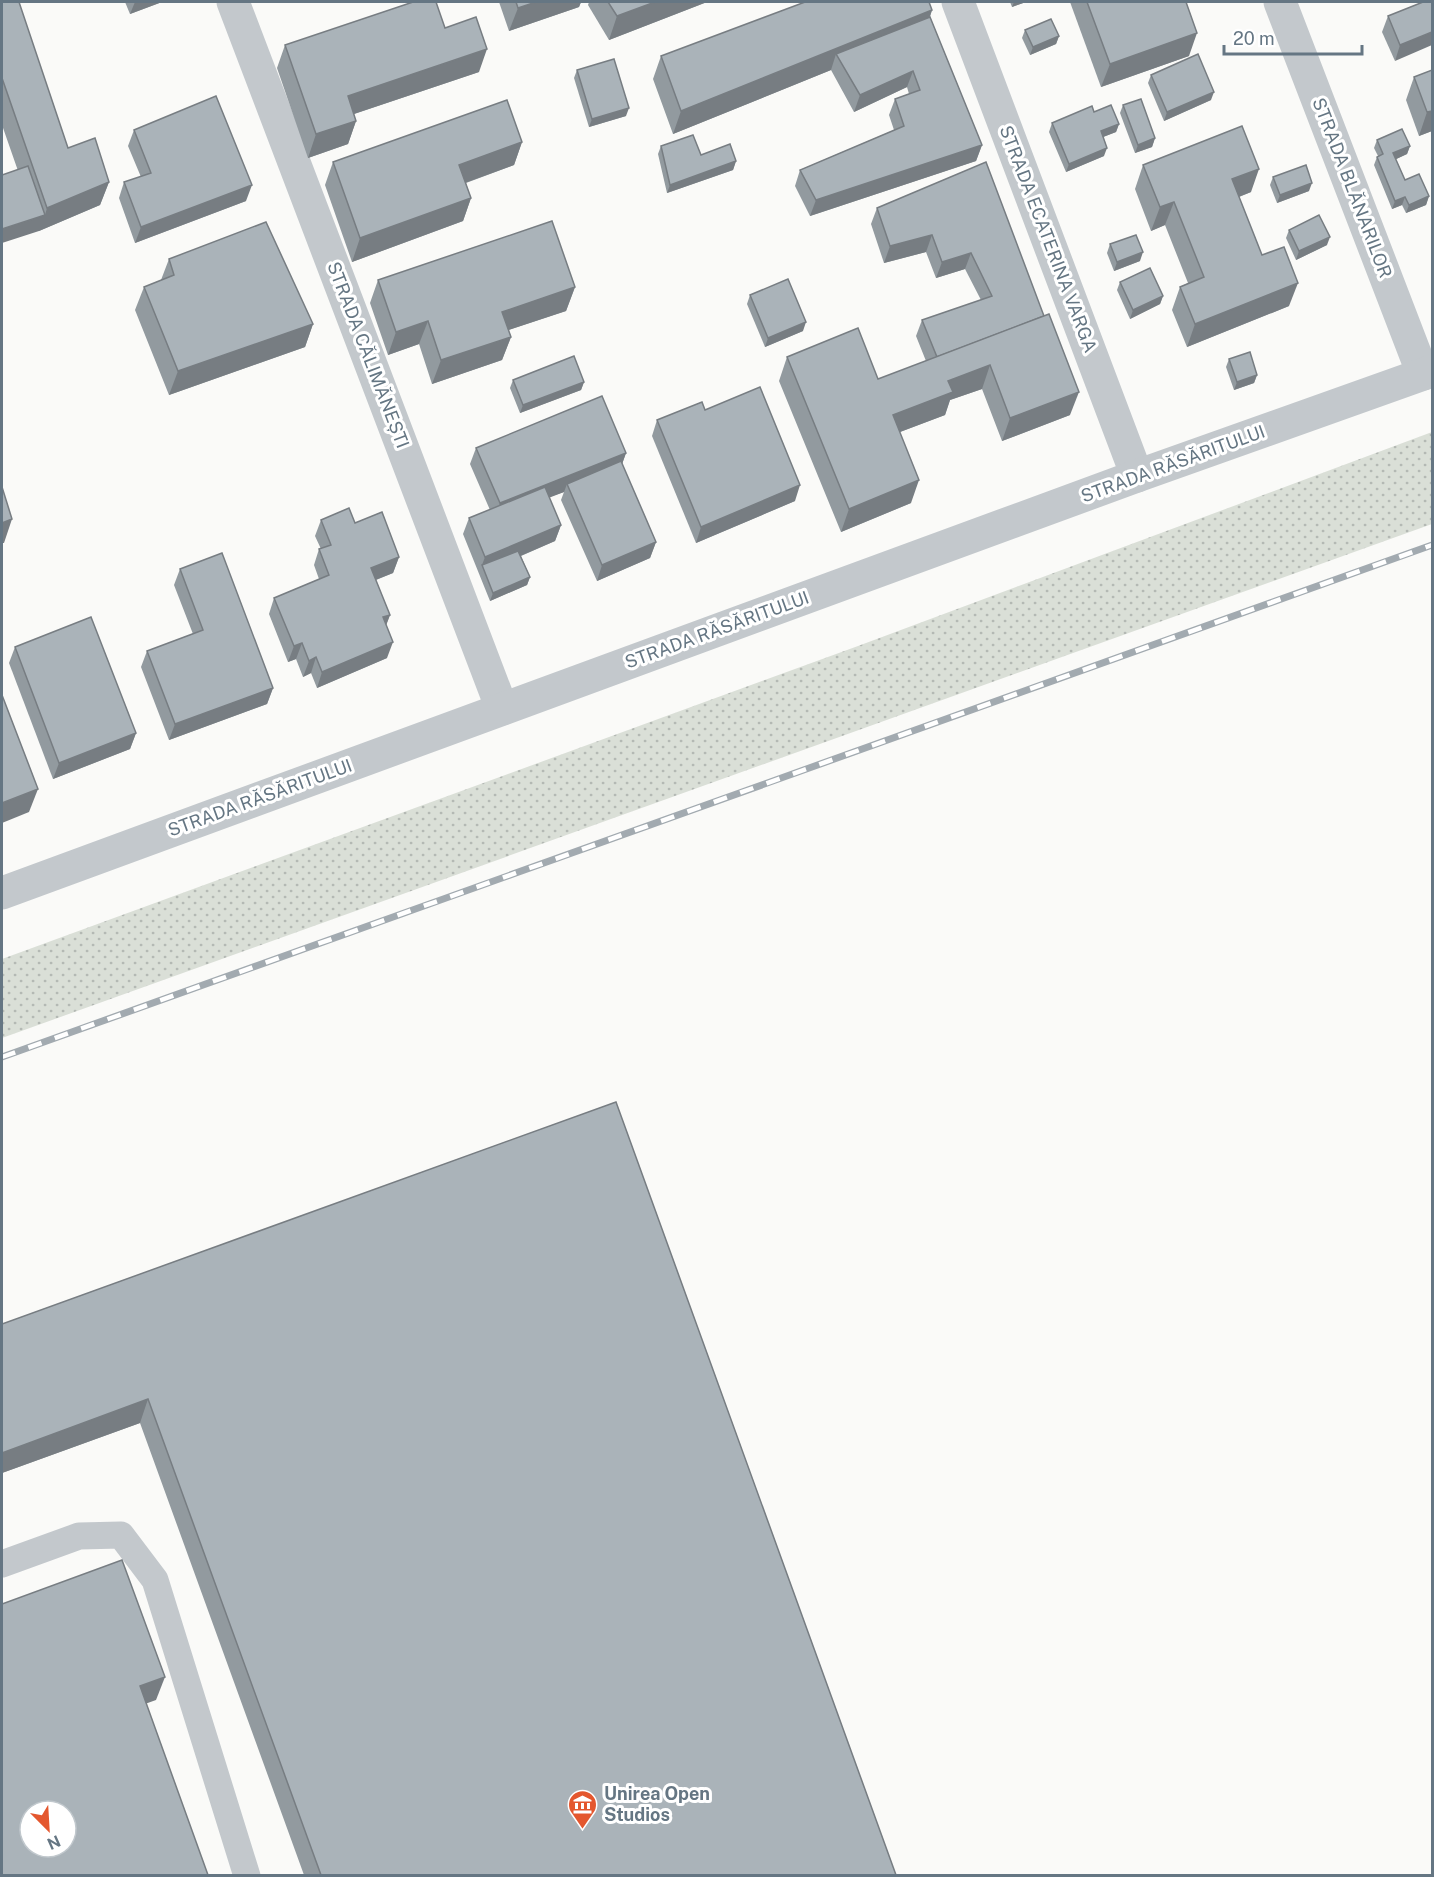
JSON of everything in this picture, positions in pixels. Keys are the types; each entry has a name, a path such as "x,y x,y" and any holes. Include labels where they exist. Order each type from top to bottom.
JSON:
{"street":[{"name":"STRADA CĂLIMĂNEȘTI","path":"233,2 502,710"},
{"name":"STRADA ECATERINA VARGA","path":"958,2 1137,476"},
{"name":"STRADA BLĂNARILOR","path":"1280,2 1428,373"},
{"name":"STRADA RĂSĂRITULUI","path":"2,893 1137,476 1428,373"}],"lane":[{"path":"2,1564 79,1536 121,1535 155,1580 247,1875"}],"shaded area":[{"path":"1432,432 1432,524 2,1038 2,959 858,646"}],"building":[{"path":"2,2 19,2 68,148 95,138 109,182 47,208 2,78"},
{"path":"413,2 436,2 445,28 476,17 487,49 348,96 356,121 316,134 285,45"},
{"path":"516,2 536,2 518,8"},
{"path":"608,2 655,2 617,16"},
{"path":"805,2 929,2 932,10 681,111 661,56"},
{"path":"1087,2 1186,2 1197,33 1110,64"},
{"path":"1423,2 1432,2 1432,32 1400,45 1388,16"},
{"path":"930,17 982,145 816,200 800,170 904,126 895,99 920,90 913,71 860,95 836,54"},
{"path":"1051,19 1059,36 1033,47 1025,30"},
{"path":"1198,54 1214,92 1167,112 1151,75"},
{"path":"614,59 629,108 592,119 577,70"},
{"path":"1432,70 1432,111 1427,112 1414,77"},
{"path":"216,96 252,185 141,227 124,182 151,173 134,130"},
{"path":"1141,99 1155,138 1138,145 1123,105"},
{"path":"507,100 522,142 459,165 471,198 360,238 333,162"},
{"path":"1111,105 1119,124 1101,131 1107,148 1069,164 1052,123 1092,106 1094,112"},
{"path":"1242,126 1259,169 1232,179 1262,255 1284,247 1298,283 1195,324 1180,287 1204,277 1174,202 1160,207 1143,165"},
{"path":"1402,129 1410,146 1393,153 1405,180 1419,174 1429,196 1409,205 1405,197 1395,201 1377,157 1383,154 1377,140"},
{"path":"693,135 701,155 730,144 736,161 670,185 661,146"},
{"path":"986,162 1044,316 937,357 922,320 992,296 971,253 942,262 932,235 890,246 877,208"},
{"path":"1306,165 1312,183 1280,195 1273,177"},
{"path":"28,166 45,215 2,229 2,175"},
{"path":"1319,215 1330,237 1299,251 1289,230"},
{"path":"552,221 575,287 502,312 511,337 441,360 428,321 396,332 378,280"},
{"path":"266,222 313,324 178,371 144,287 174,275 169,259"},
{"path":"1136,235 1143,252 1117,262 1110,244"},
{"path":"1150,268 1163,296 1133,310 1120,282"},
{"path":"788,279 806,322 768,338 750,295"},
{"path":"1049,314 1079,392 1010,418 990,365 948,381 953,392 893,415 919,480 849,509 787,357 858,328 878,379"},
{"path":"1250,352 1257,375 1237,382 1229,359"},
{"path":"574,356 584,382 523,405 513,380"},
{"path":"760,387 800,485 701,527 657,420 702,402 705,410"},
{"path":"602,396 626,453 500,503 476,448"},
{"path":"621,461 656,542 602,565 567,484"},
{"path":"2,487 12,519 2,523"},
{"path":"545,487 561,525 485,557 469,518"},
{"path":"349,508 355,523 382,512 399,557 371,568 390,615 383,617 393,642 322,672 316,657 309,661 302,643 294,646 274,598 329,575 319,549 331,545 321,520"},
{"path":"518,551 530,577 493,593 482,565"},
{"path":"222,553 273,688 175,724 147,651 203,630 180,569"},
{"path":"91,617 136,733 59,763 15,647"},
{"path":"2,695 38,789 2,803"},
{"path":"616,1102 896,1875 321,1875 148,1399 2,1453 2,1324"},
{"path":"122,1560 165,1677 140,1686 208,1875 2,1875 2,1604"}],"railway":[{"path":"2,1057 1432,545"}],"place":[{"name":"Unirea Open Studios","path":"583,1830"}]}
